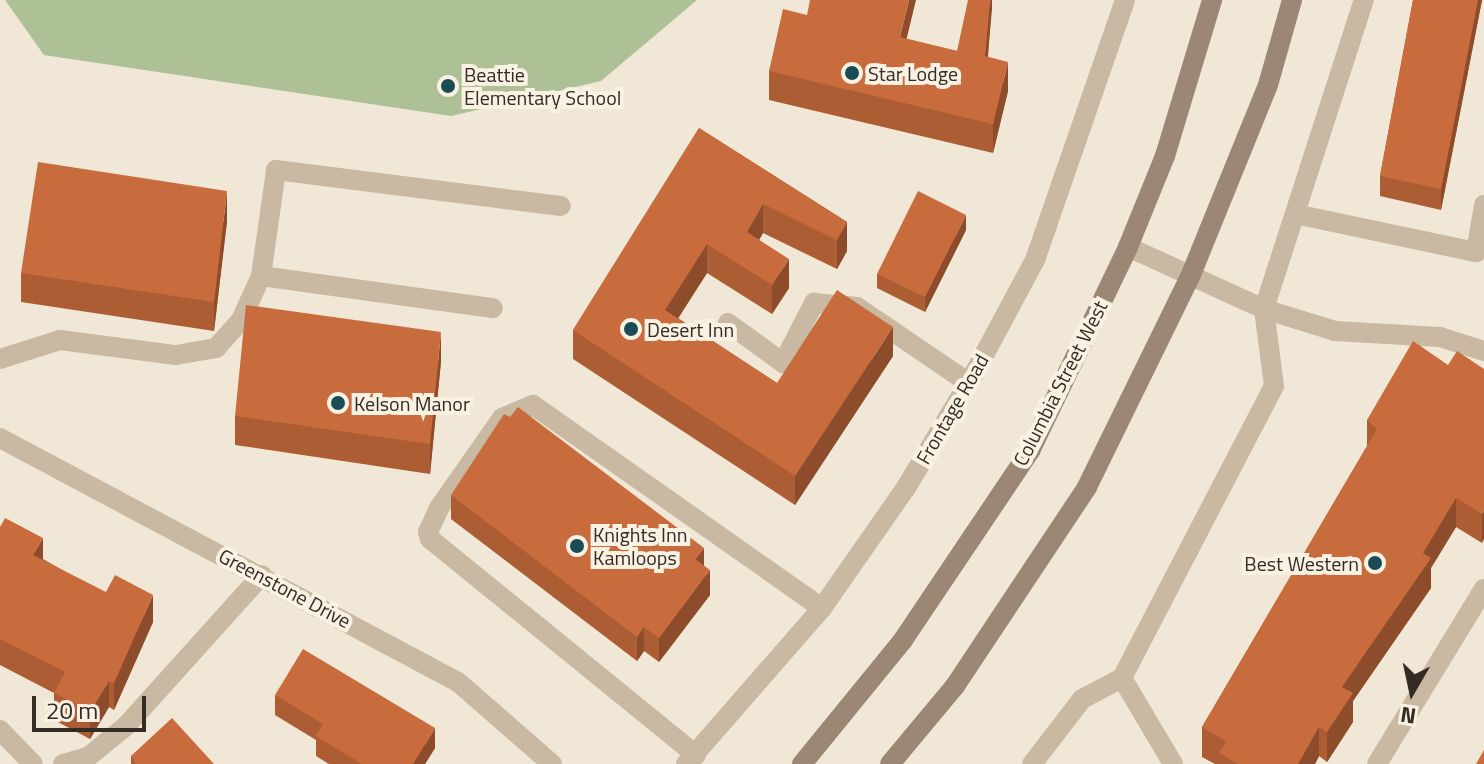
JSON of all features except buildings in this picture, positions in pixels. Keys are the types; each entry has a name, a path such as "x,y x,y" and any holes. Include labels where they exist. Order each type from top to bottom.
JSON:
{"main road":[{"name":"Columbia Street West","path":"802,764 903,640 1030,451 1128,247 1165,156 1212,0"},
{"path":"890,764 955,686 1087,487 1190,277 1268,85 1292,0"}],"street":[{"name":"Frontage Road","path":"691,759 822,608 907,486 969,383 1035,260 1125,0"},
{"path":"1032,764 1082,699 1122,678 1274,386 1264,309 1364,0"},
{"path":"0,359 60,340 176,355 216,348 241,320 261,276 276,170 561,206"},
{"path":"1295,214 1476,252 1484,205"},
{"path":"1128,247 1264,309 1335,331 1440,337 1484,351"},
{"path":"261,276 493,308"},
{"path":"728,323 783,363 814,303 857,307 969,383"},
{"path":"691,759 430,539 439,508 502,418 533,405 822,608"},
{"name":"Greenstone Drive","path":"0,438 458,682 552,764"},
{"path":"63,764 88,757 126,726 262,575"},
{"path":"1377,764 1484,589"},
{"path":"1122,678 1173,764"},
{"path":"0,730 33,764"}],"green space":[{"name":"Beattie Elementary School","path":"5,0 697,0 601,81 451,116 44,55"}],"place":[{"name":"Star Lodge","path":"852,73"},
{"name":"Beattie Elementary School","path":"448,86"},
{"name":"Desert Inn","path":"631,329"},
{"name":"Kelson Manor","path":"338,403"},
{"name":"Knights Inn Kamloops","path":"577,546"},
{"name":"Best Western","path":"1375,563"}]}
